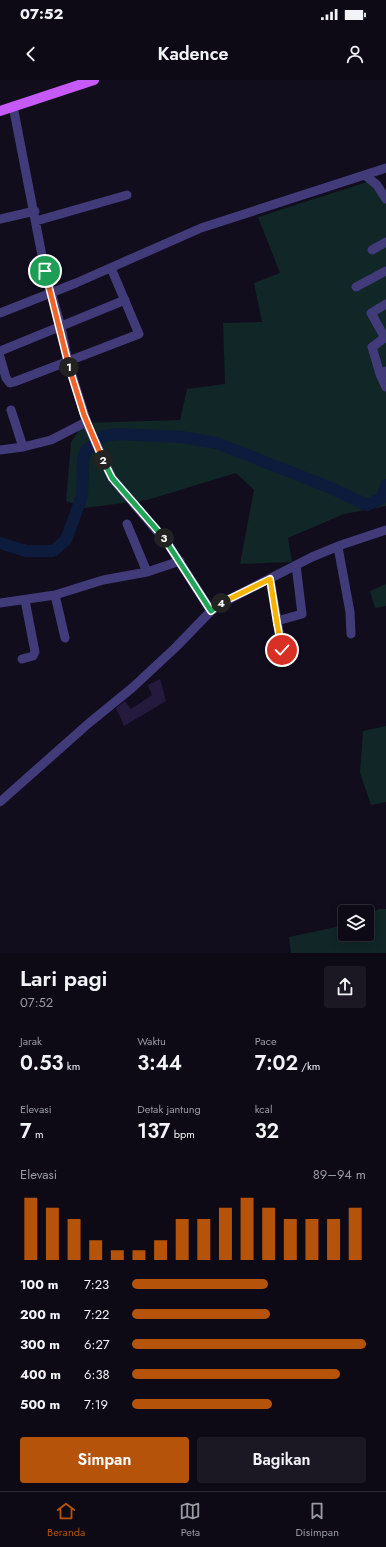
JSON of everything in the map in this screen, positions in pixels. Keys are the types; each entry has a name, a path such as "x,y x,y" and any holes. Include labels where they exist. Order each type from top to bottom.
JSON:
{"main road":[{"path":"0,111 94,80"}],"street":[{"path":"13,106 35,211 50,293 61,327 68,362 87,424 112,478 168,544 211,611"},
{"path":"0,313 111,268 201,228 386,168"},
{"path":"364,175 377,185 386,199"},
{"path":"36,220 127,195"},
{"path":"0,219 35,211"},
{"path":"372,250 386,242"},
{"path":"0,357 6,378 10,383 139,334 111,268"},
{"path":"356,287 386,271"},
{"path":"0,351 125,300"},
{"path":"386,304 372,313 385,337 372,347 383,372 386,388"},
{"path":"11,410 23,447"},
{"path":"0,450 23,447 50,440 87,424"},
{"path":"127,524 147,572"},
{"path":"0,802 89,723 132,688 175,648 211,611 222,603 296,565 338,547 386,530"},
{"path":"338,547 350,612 351,634"},
{"path":"0,604 55,595 103,580 147,572 180,561"},
{"path":"277,621 302,614 296,565"},
{"path":"270,579 282,650"},
{"path":"55,595 65,638"},
{"path":"22,659 33,656 35,652 26,600"}],"green space":[{"path":"373,180 386,193 386,506 344,514 288,538 292,562 240,564 254,490 236,473 147,500 85,508 66,501 71,442 84,423 180,420 187,389 225,384 223,323 262,322 254,283 280,273 258,217"},
{"path":"386,584 386,606 375,608 370,591"},
{"path":"386,726 386,802 371,805 360,773 363,731"},
{"path":"386,909 386,953 291,953 289,937 338,926 338,941 374,941 374,911"}],"building":[{"path":"160,679 166,701 124,726 116,708 125,701 131,709 152,695 148,685"}],"waterway":[{"path":"0,543 26,551 53,551 66,540 82,496 83,461 86,450 104,436 119,434 181,437 217,443 331,488 367,505 382,498 386,485"}],"route":[{"path":"45,271 50,293 61,327 68,362 84,415 112,478 168,544 211,611 222,603 270,579 282,650"}]}
